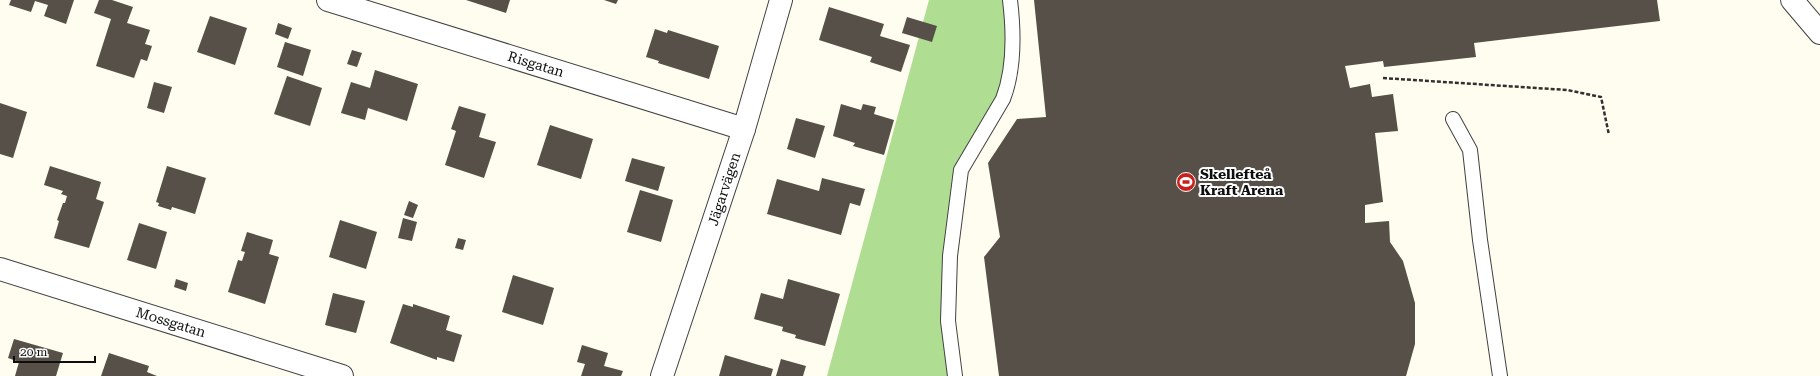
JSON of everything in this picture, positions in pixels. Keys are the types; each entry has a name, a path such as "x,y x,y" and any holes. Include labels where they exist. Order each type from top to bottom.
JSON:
{"street":[{"name":"Risgatan","path":"328,0 744,129"},
{"name":"Jägarvägen","path":"662,376 744,129 781,0"},
{"path":"1792,0 1820,33"},
{"name":"Mossgatan","path":"0,268 342,376"}],"lane":[{"path":"955,376 948,321 950,256 955,210 961,170 1003,99 1007,89 1012,60 1010,0"},
{"path":"1453,119 1470,150 1480,240 1500,376"}],"path":[{"path":"1383,78 1567,90 1601,97 1609,135"}],"green space":[{"path":"929,0 1010,0 1010,75 969,155 955,210 955,376 827,376"}],"building":[{"path":"11,0 74,0 66,24 44,16 48,5 35,1 31,12 9,5"},
{"path":"99,0 112,0 133,7 127,23 150,30 145,44 152,46 147,61 141,59 134,78 96,66 111,19 94,13"},
{"path":"466,0 510,0 506,13"},
{"path":"604,0 618,0 616,4"},
{"name":"Skellefteå Kraft Arena","path":"1034,0 1657,0 1660,21 1474,43 1476,57 1384,67 1383,61 1345,66 1350,88 1370,84 1372,97 1393,94 1398,131 1375,133 1383,202 1365,205 1365,223 1389,221 1390,242 1403,261 1415,303 1415,344 1406,376 999,376 984,257 1000,237 988,163 1017,119 1046,117"},
{"path":"829,7 884,24 880,36 910,45 901,72 870,62 872,57 819,40"},
{"path":"210,16 247,28 235,65 197,52"},
{"path":"907,17 937,26 932,42 902,33"},
{"path":"278,23 292,28 288,39 275,34"},
{"path":"655,29 667,33 668,30 719,46 709,79 658,63 659,61 646,57"},
{"path":"285,42 311,50 303,76 277,67"},
{"path":"352,50 362,53 357,67 347,64"},
{"path":"375,70 418,84 407,121 368,108 365,120 341,113 351,82 370,88"},
{"path":"287,76 322,88 310,126 274,114"},
{"path":"154,82 172,87 164,113 147,108"},
{"path":"0,103 27,112 13,158 0,154"},
{"path":"841,104 861,110 863,104 876,107 874,114 894,120 884,155 853,146 855,143 833,136"},
{"path":"459,106 486,114 479,137 496,142 484,178 445,165 456,131 451,129"},
{"path":"796,118 825,126 815,158 787,149"},
{"path":"550,125 593,139 581,179 537,165"},
{"path":"632,158 665,167 658,191 625,181"},
{"path":"50,166 101,182 96,199 104,202 89,248 54,238 59,221 57,220 67,196 61,194 63,191 44,185"},
{"path":"167,166 206,178 195,214 172,207 171,210 158,206 159,203 156,202"},
{"path":"822,178 865,189 860,206 850,203 841,235 767,214 777,179 819,191"},
{"path":"640,190 673,200 661,242 627,232"},
{"path":"409,201 418,205 413,218 404,215"},
{"path":"403,218 417,222 412,241 398,238"},
{"path":"340,220 377,232 366,269 329,257"},
{"path":"139,223 167,232 156,269 127,260"},
{"path":"247,232 273,240 269,254 279,257 265,304 228,292 238,260 242,261 245,252 241,251"},
{"path":"458,238 466,240 463,250 455,248"},
{"path":"513,275 554,288 543,325 502,312"},
{"path":"176,279 188,283 186,291 174,287"},
{"path":"788,279 840,294 825,346 795,338 796,335 782,331 783,327 754,319 761,293 783,299"},
{"path":"333,293 365,301 356,333 325,325"},
{"path":"403,304 413,307 413,304 450,316 446,330 462,335 454,362 437,357 437,360 390,343"},
{"path":"14,339 63,353 56,376 15,376 19,362 8,358"},
{"path":"582,345 608,353 604,366 623,371 621,376 581,376 585,364 577,362"},
{"path":"109,353 149,366 147,372 157,376 101,376"},
{"path":"725,355 773,369 771,376 719,376"},
{"path":"781,359 806,366 803,376 776,376"}],"place":[{"name":"Skellefteå Kraft Arena","path":"1186,182"}]}
